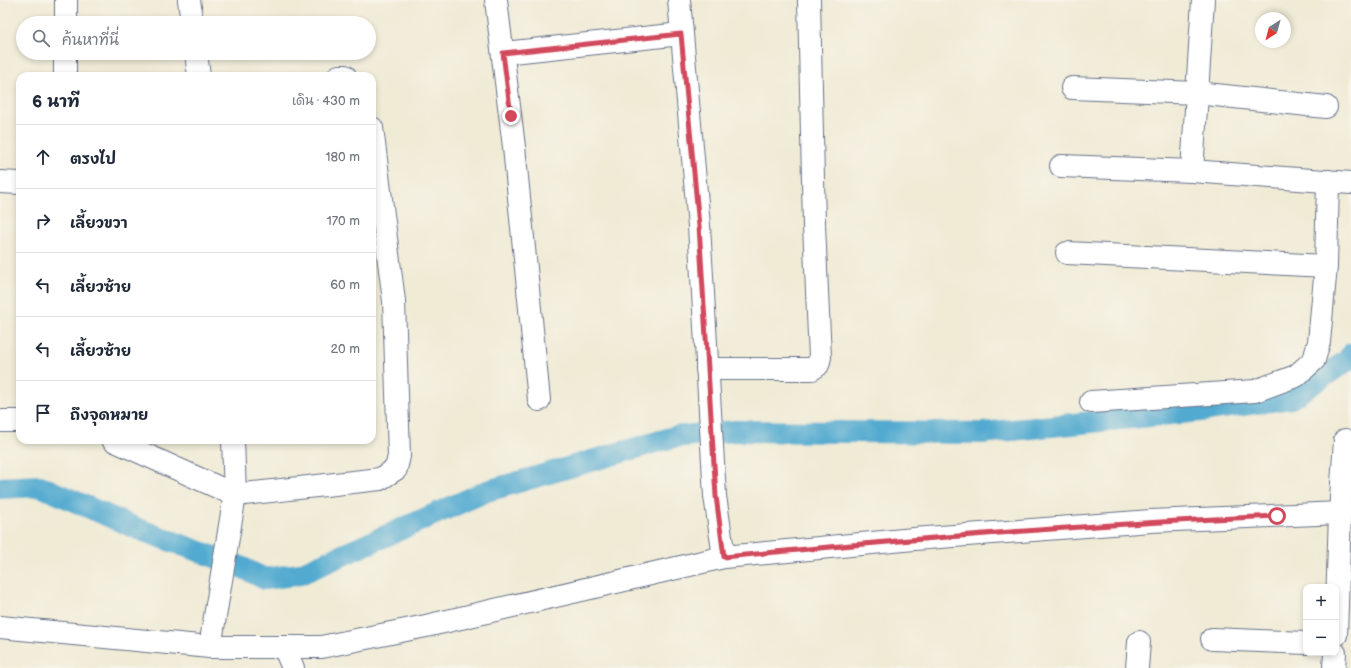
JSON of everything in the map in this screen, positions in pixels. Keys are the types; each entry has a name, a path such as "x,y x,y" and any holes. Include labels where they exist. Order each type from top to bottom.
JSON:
{"street":[{"path":"66,0 66,16"},
{"path":"189,0 191,16"},
{"path":"496,0 503,53 539,400"},
{"path":"679,0 699,226 716,496 724,557"},
{"path":"707,369 812,369 818,365 820,357 814,225 809,0"},
{"path":"1192,172 1203,0"},
{"path":"503,53 681,34"},
{"path":"65,60 65,72"},
{"path":"197,60 198,72"},
{"path":"1072,88 1197,93 1326,107"},
{"path":"120,444 233,506 380,479 396,469 399,456 394,301 376,159"},
{"path":"1061,166 1192,172 1351,183"},
{"path":"1090,402 1256,391 1296,376 1314,360 1319,342 1326,266 1328,181"},
{"path":"0,182 16,184"},
{"path":"1067,253 1326,266"},
{"path":"0,421 16,421"},
{"path":"1336,620 1340,513 1345,440"},
{"path":"210,646 233,506 233,444"},
{"path":"0,627 210,646 321,647 426,626 724,557 914,539 1150,521 1340,513"},
{"path":"1212,639 1303,643"},
{"path":"1137,668 1139,642"},
{"path":"284,647 293,668"},
{"path":"1334,668 1335,656"}],"waterway":[{"path":"0,488 40,486 138,529 239,566 265,579 300,574 487,491 674,437 735,431 982,433 1201,411 1291,398 1348,360 1351,354"}],"route":[{"path":"511,116 503,53 681,34 699,226 716,496 724,557 914,539 1150,521 1277,516"}]}
